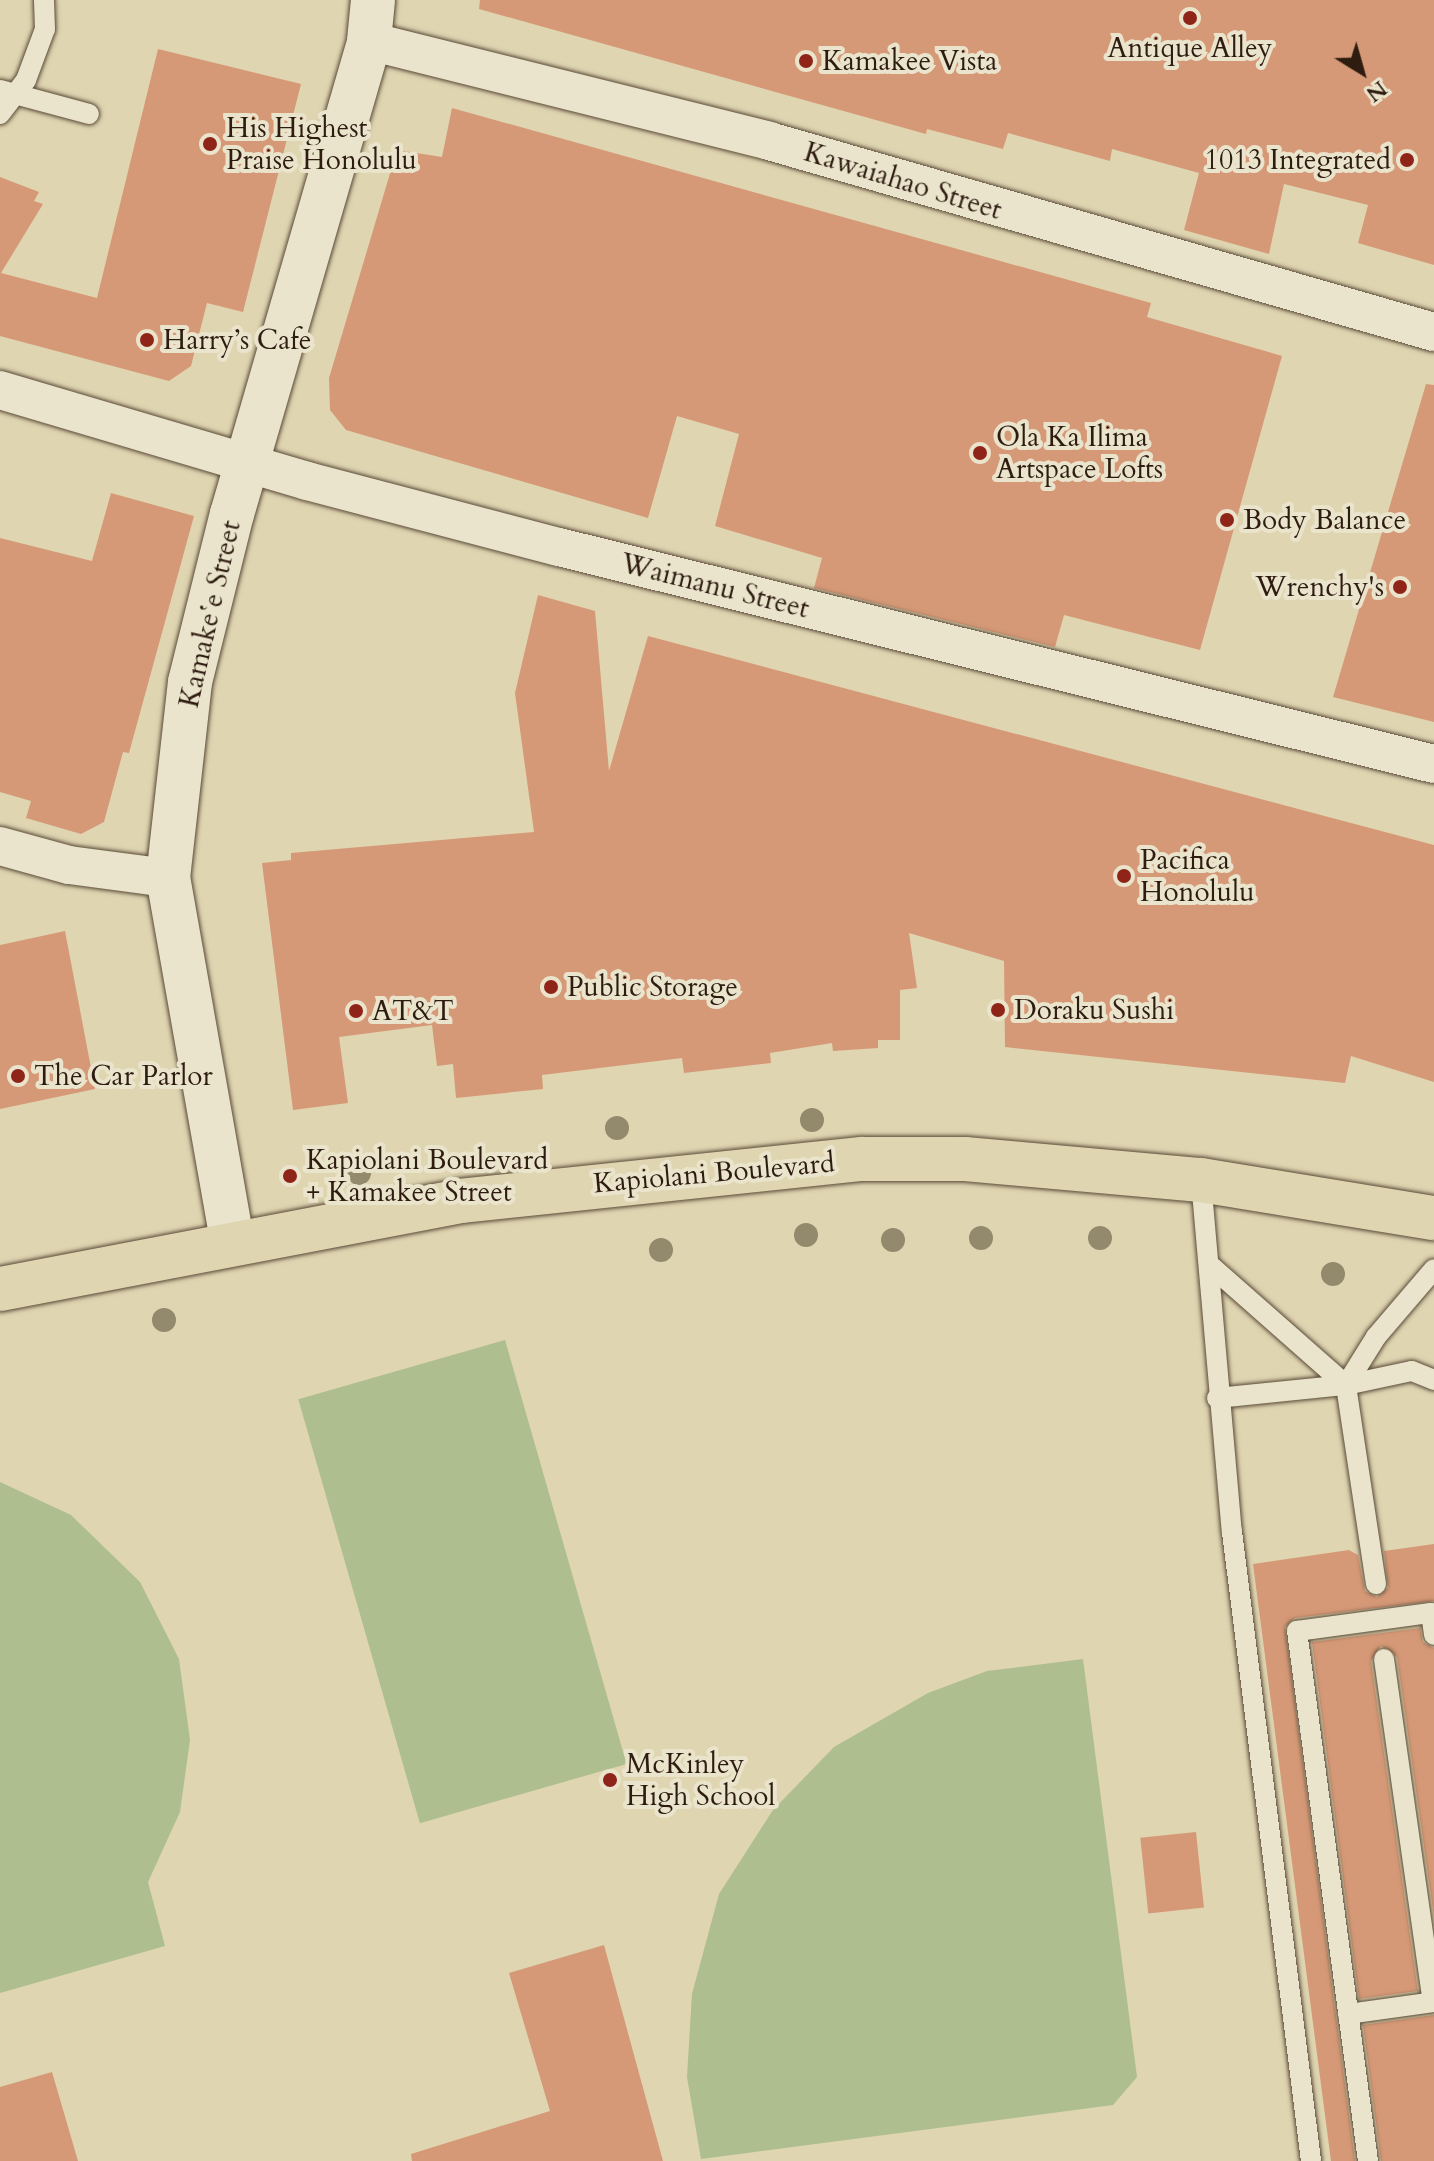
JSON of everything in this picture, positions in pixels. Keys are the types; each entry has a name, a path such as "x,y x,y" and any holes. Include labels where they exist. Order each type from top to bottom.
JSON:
{"main road":[{"name":"Kapiolani Boulevard","path":"0,1289 232,1240 600,1183 862,1159 965,1159 1201,1180 1434,1218"}],"street":[{"name":"Kawaiahao Street","path":"371,21 769,141 1434,332"},
{"name":"Kamakeʻe Street","path":"232,1240 168,878 190,682 248,460 371,21"},
{"name":"Waimanu Street","path":"0,390 248,460 307,481 559,547 1434,764"},
{"path":"0,846 69,865 168,878"}],"lane":[{"path":"0,114 7,93 45,29 44,0"},
{"path":"7,93 89,114"},
{"path":"1201,1180 1212,1267 1217,1398 1311,2161"},
{"path":"1212,1267 1346,1385 1376,1584"},
{"path":"1346,1385 1376,1337 1434,1269"},
{"path":"1217,1398 1346,1385 1412,1371 1434,1380"},
{"path":"1368,2161 1297,1631 1431,1613 1434,1635"},
{"path":"1348,2014 1433,2002 1384,1659"}],"green space":[{"path":"505,1340 627,1764 420,1823 298,1399"},
{"path":"0,1482 71,1515 140,1582 179,1659 190,1740 180,1812 148,1882 165,1946 0,1993"},
{"path":"1083,1659 1137,2077 1113,2105 701,2159 687,2077 692,1994 719,1894 773,1810 834,1747 928,1693 987,1671"}],"building":[{"path":"480,0 1434,0 1434,265 1358,243 1368,205 1284,184 1269,254 1184,230 1199,173 1112,149 1110,161 1008,133 1003,149 927,129 926,134 479,9"},
{"path":"158,49 301,84 243,312 207,303 191,366 169,381 0,336 0,177 39,192 34,201 43,204 1,273 97,298"},
{"path":"452,108 1151,303 1147,317 1282,356 1200,650 1064,615 1055,647 814,588 822,558 715,526 739,434 677,416 648,518 346,430 330,410 329,378 397,150 442,157"},
{"path":"1426,384 1434,385 1434,722 1333,697"},
{"path":"111,493 194,516 129,753 123,752 104,822 81,834 26,818 31,801 0,792 0,538 92,561"},
{"path":"538,595 595,611 609,771 648,636 1434,845 1434,1082 1351,1056 1345,1083 1005,1047 1004,961 909,933 917,988 900,990 900,1040 878,1040 878,1048 833,1051 832,1043 770,1053 771,1063 684,1073 682,1058 542,1075 543,1089 456,1098 453,1064 437,1066 432,1025 339,1037 348,1103 293,1110 262,863 291,860 291,853 534,832 515,693"},
{"path":"65,931 95,1089 0,1109 0,945"},
{"path":"1434,1544 1434,1601 1295,1618 1285,1627 1355,2161 1331,2161 1253,1564 1349,1550 1358,1555 1365,1591 1377,1597 1388,1588 1384,1551"},
{"path":"1420,1628 1423,1642 1434,1648 1434,1917 1397,1657 1381,1646 1371,1661 1418,1991 1359,1999 1312,1642"},
{"path":"1196,1832 1204,1908 1148,1913 1140,1838"},
{"path":"604,1945 663,2161 412,2161 411,2154 550,2111 509,1973"},
{"path":"1434,2015 1434,2161 1381,2161 1363,2025"},
{"path":"52,2072 78,2161 0,2161 0,2087"}],"place":[{"name":"Antique Alley","path":"1190,18"},
{"name":"Kamakee Vista","path":"806,61"},
{"name":"His Highest Praise Honolulu","path":"210,144"},
{"name":"1013 Integrated","path":"1407,160"},
{"name":"Harry’s Cafe","path":"147,340"},
{"name":"Ola Ka Ilima Artspace Lofts","path":"980,453"},
{"name":"Body Balance","path":"1227,520"},
{"name":"Wrenchy's","path":"1400,587"},
{"name":"Pacifica Honolulu","path":"1124,876"},
{"name":"Public Storage","path":"551,987"},
{"name":"Doraku Sushi","path":"998,1010"},
{"name":"AT&T","path":"356,1011"},
{"name":"The Car Parlor","path":"18,1076"},
{"name":"Kapiolani Boulevard + Kamakee Street","path":"290,1176"},
{"name":"McKinley High School","path":"610,1780"}]}
